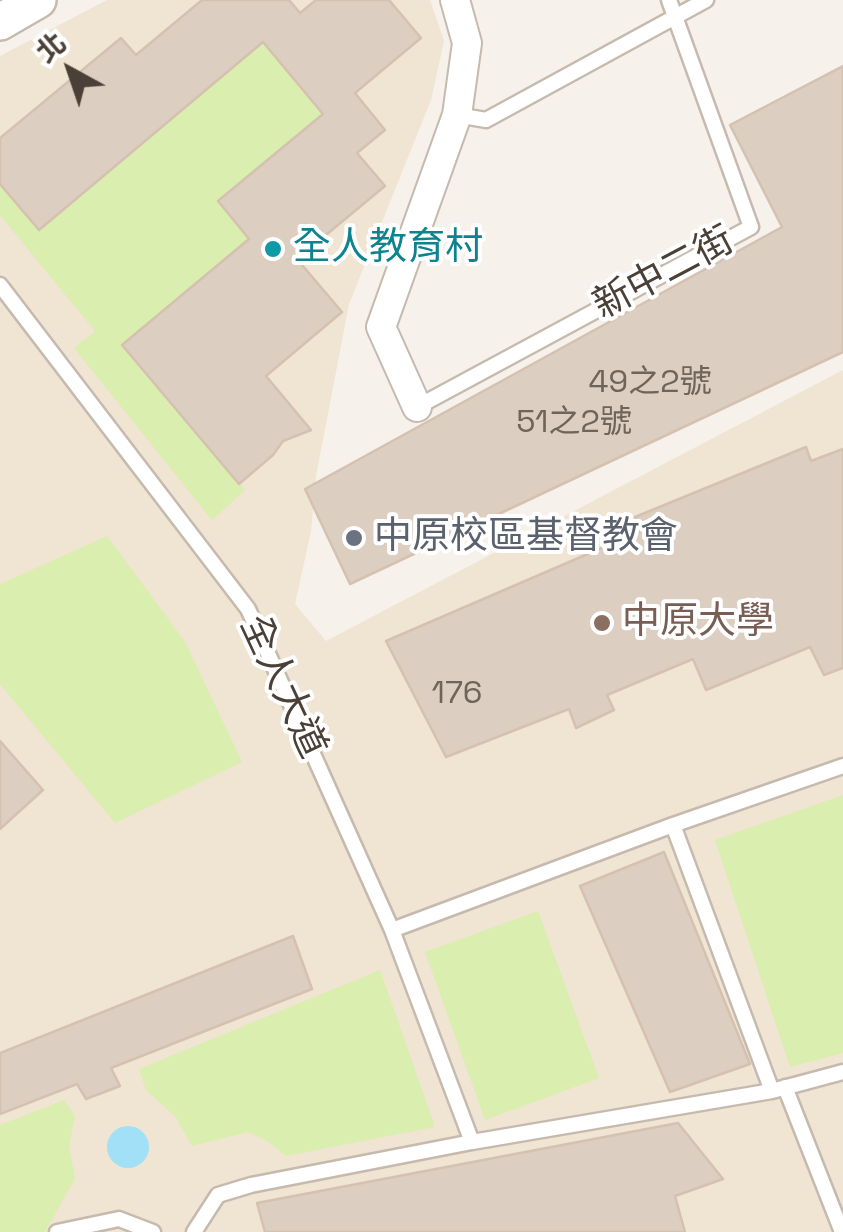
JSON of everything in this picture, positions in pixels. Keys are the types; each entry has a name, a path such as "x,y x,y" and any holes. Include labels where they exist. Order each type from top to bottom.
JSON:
{"street":[{"path":"0,22 38,0"},
{"path":"417,407 381,326 457,115 468,43 456,0"}],"lane":[{"name":"新中二街","path":"417,407 751,227 669,0"},
{"path":"457,115 486,120 706,0"},
{"name":"全人大道","path":"0,285 248,609 392,930 472,1142"},
{"path":"392,930 843,766"},
{"path":"673,826 778,1089 842,1232"},
{"path":"194,1232 218,1195 251,1185 778,1089 843,1072"},
{"path":"56,1232 119,1218 153,1232"}],"shaded area":[{"name":"中原大學","path":"107,0 430,0 444,41 431,100 349,304 295,604 326,641 843,370 843,1232 0,1232 0,56"}],"green space":[{"path":"263,42 323,114 218,201 249,239 123,344 245,490 212,520 74,348 95,331 0,215 0,184 39,229"},
{"path":"107,536 185,642 242,762 115,823 0,684 0,584"},
{"path":"843,795 843,1053 790,1067 715,840"},
{"path":"538,911 599,1078 485,1120 425,952"},
{"path":"380,970 435,1127 286,1156 248,1132 192,1146 175,1116 146,1090 139,1069"},
{"path":"64,1100 75,1116 69,1146 75,1178 45,1232 0,1232 0,1125"}],"water":[{"path":"128,1126 143,1132 149,1147 143,1162 128,1168 113,1162 107,1147 113,1132"}],"building":[{"name":"全人教育村","path":"202,0 289,0 300,13 316,0 389,0 421,38 355,93 385,130 357,153 385,186 297,259 342,312 266,376 311,430 283,441 273,455 239,484 122,345 249,239 218,201 323,114 263,42 39,230 0,184 0,138 121,38 136,55"},
{"path":"843,66 843,352 350,584 305,489 782,227 730,125"},
{"path":"806,447 811,461 843,449 843,668 824,675 810,647 706,690 693,659 607,695 614,710 576,728 569,709 446,757 386,641 641,531 635,517"},
{"path":"0,741 43,790 0,829"},
{"path":"664,852 750,1064 670,1092 580,886"},
{"path":"293,936 312,989 111,1068 120,1086 86,1099 77,1084 0,1114 0,1053"},
{"path":"678,1123 723,1179 675,1196 685,1232 265,1232 257,1203"}],"place":[{"name":"全人教育村","path":"273,249"},
{"name":"中原校區基督教會","path":"354,538"},
{"name":"中原大學","path":"602,623"}]}
